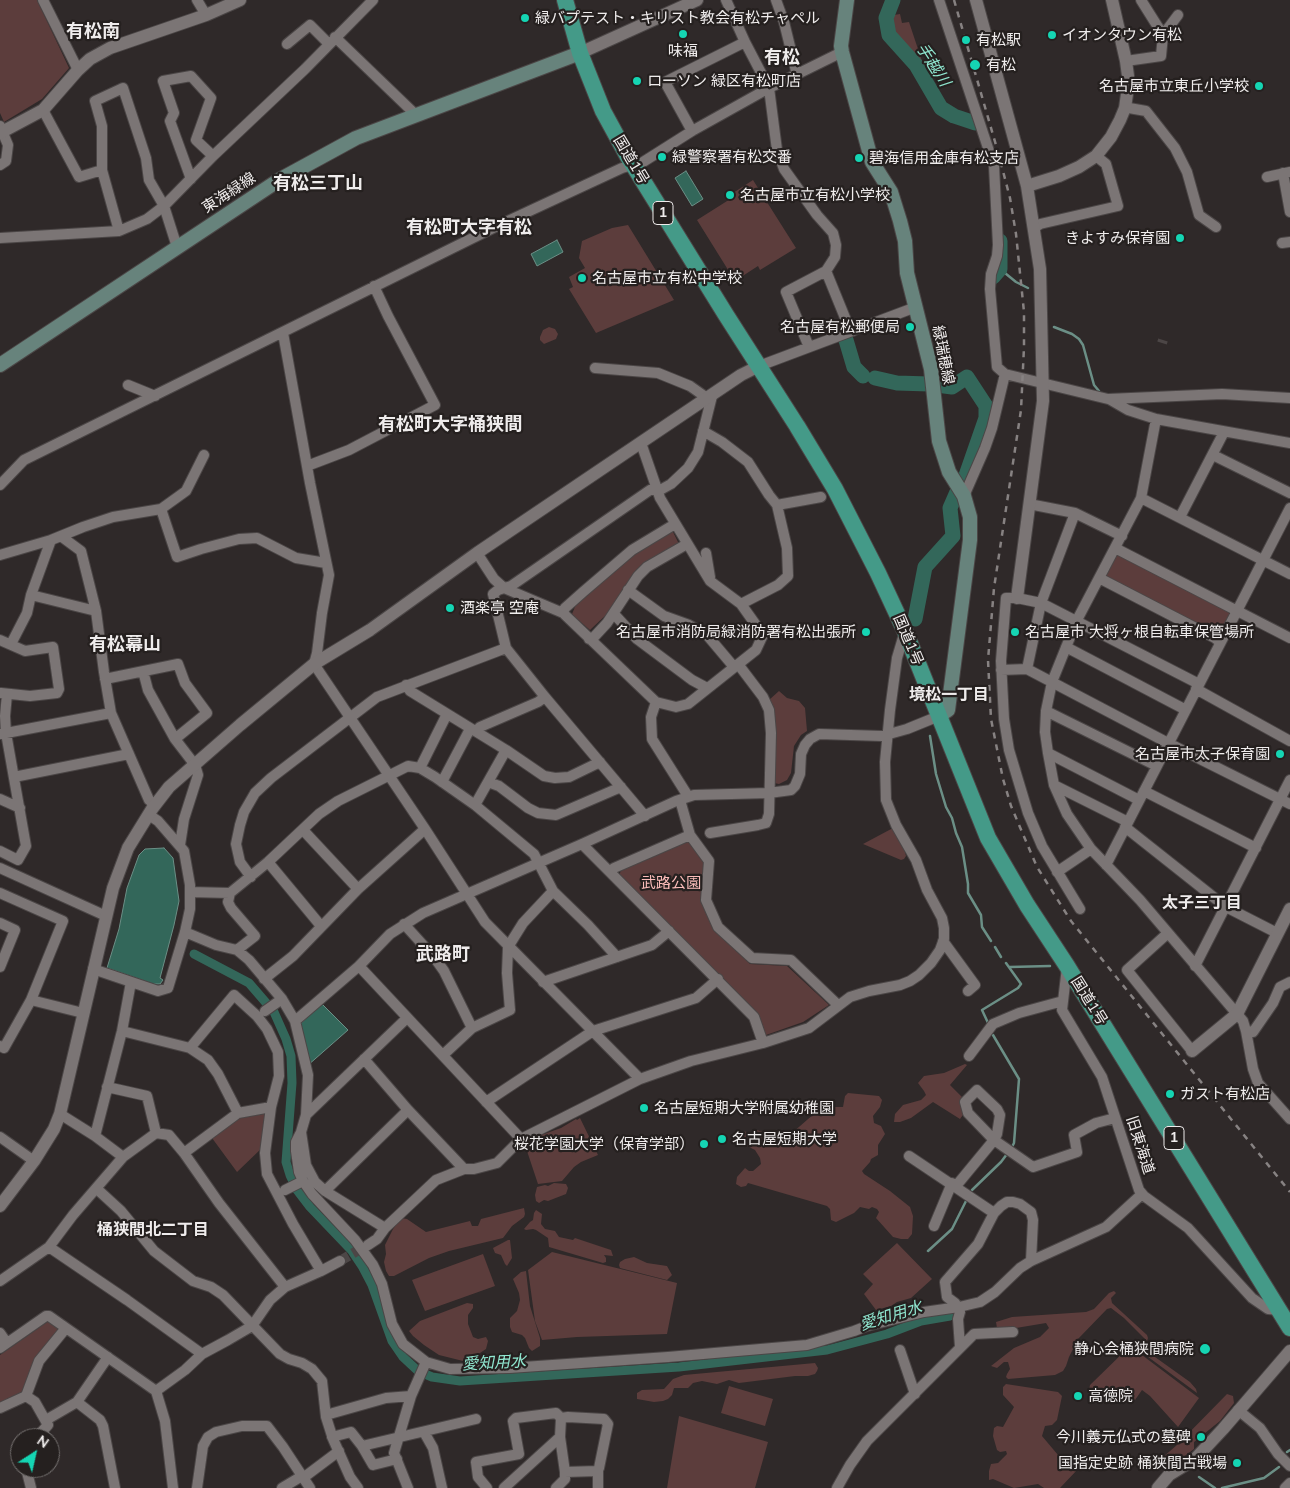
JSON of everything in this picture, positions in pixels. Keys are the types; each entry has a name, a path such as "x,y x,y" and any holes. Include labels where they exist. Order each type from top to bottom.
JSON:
{"highway":[{"name":"国道1号","path":"565,0 580,53 603,111 633,164 835,489 878,573 905,631 988,838 1027,905 1067,966 1290,1328"}],"main road":[{"name":"緑瑞穂線","path":"847,0 841,46 842,52 872,162 890,192 906,241 907,274 931,369 939,442 948,472 961,492 970,517 970,540 948,710 939,716"},
{"name":"東海緑線","path":"0,365 279,180 356,138 580,53"}],"street":[{"path":"43,0 78,70"},
{"path":"196,0 206,15"},
{"path":"0,164 6,161 8,145 1,130 43,110 90,59 110,48 206,15 240,0"},
{"path":"0,238 119,231 147,219 164,206 212,156 305,68 373,0"},
{"path":"580,53 697,0"},
{"path":"726,0 769,88 777,150 784,169 832,233 836,245 835,257 826,271 786,292 809,347"},
{"path":"776,0 784,22 797,74"},
{"path":"940,0 994,166 998,245 997,256 991,274 990,289 997,367 1005,374 1108,399 1128,410 1156,419 1290,444"},
{"path":"976,0 1028,186 1040,269 1043,401 1016,598"},
{"path":"1028,186 1059,176 1079,167 1096,156 1111,136 1125,108 1127,94 1126,61 1112,0"},
{"path":"1141,0 1163,35"},
{"path":"1126,61 1161,56 1163,35 1178,15"},
{"path":"287,44 310,25 332,41 416,115"},
{"path":"692,131 665,82 745,42"},
{"path":"0,484 24,460 520,215 633,164 643,162 692,131 769,88 842,52"},
{"path":"191,179 170,121 174,113 163,81 191,76 211,98 196,140 212,156"},
{"path":"119,231 102,170 102,126 95,101 123,88 146,158 149,180 164,206 177,247"},
{"path":"1125,108 1146,111 1175,148 1187,172 1199,215 1216,227"},
{"path":"43,110 78,177 102,170"},
{"path":"1034,228 1040,224 1118,206 1106,164 1096,156"},
{"path":"1266,177 1286,172 1290,212"},
{"path":"826,271 848,324 853,331"},
{"path":"307,466 349,450 435,404 374,286"},
{"path":"2,1200 34,1162 54,1129 60,1114 82,1013 113,888 128,848 169,787 314,664 370,630 477,552 746,372 916,308"},
{"path":"282,333 329,575 322,613 318,653 314,664"},
{"path":"594,368 658,373 690,386 709,397"},
{"path":"961,492 992,428 1005,374"},
{"path":"128,385 155,396"},
{"path":"1108,399 1222,394 1290,398"},
{"path":"645,816 544,697 506,648 493,594 511,586 650,490 657,490 671,484 688,468 698,452 709,397"},
{"path":"1156,419 1142,498 1076,620 1052,682 1046,711 1045,732 1054,785 1067,814 1090,849 1140,900 1243,1021 1253,1069 1258,1083 1290,1119"},
{"path":"703,431 722,442 748,462 777,505 787,548 788,576 778,585 741,604"},
{"path":"1180,517 1224,432"},
{"path":"477,552 494,579 504,588 563,612 656,702 676,707 688,704 756,650 763,634 741,604 710,581 675,524 657,490 641,443"},
{"path":"0,554 62,537 83,527 114,517 161,509 186,491 204,455"},
{"path":"1213,455 1290,494"},
{"path":"777,505 821,497"},
{"path":"1142,498 1290,574"},
{"path":"1029,504 1075,512 1122,536"},
{"path":"1106,865 1290,508"},
{"path":"161,509 177,558 201,549 239,539 257,538 296,558 326,563"},
{"path":"1027,669 1041,603 1075,512"},
{"path":"563,612 632,550 675,524"},
{"path":"62,537 81,550 96,611 105,679 112,713 152,810 158,821 184,851 190,892 190,909 186,932 168,988 158,991 93,969"},
{"path":"11,644 27,613 30,595 51,540"},
{"path":"589,639 594,637 614,614 628,590 647,568 687,544"},
{"path":"1115,548 1290,638"},
{"path":"706,553 710,581"},
{"path":"1099,578 1220,642"},
{"path":"628,590 664,616 689,625 707,635 736,665 762,697 769,710 771,733 769,814 766,823 710,833"},
{"path":"30,595 96,611"},
{"path":"1080,908 1042,846 1028,813 1017,779 1004,719 1001,670 1006,598 1041,603 1076,620 1198,686 1290,741"},
{"path":"614,614 636,640 692,680 707,688"},
{"path":"368,1245 377,1239 385,1228 436,1180 464,1169 474,1169 498,1163 521,1139 640,1079 691,1061 763,1043 809,1028 850,997 910,981 919,976 931,963 943,942 944,928 942,918 927,890 916,860 886,800 887,735 897,658 905,631"},
{"path":"0,640 25,651 53,647 60,689 56,693 30,696 3,693 5,716 3,734 14,777 26,846 18,860 0,851"},
{"path":"1066,647 1186,710"},
{"path":"251,877 240,862 236,844 244,812 255,793 271,778 377,697 506,648"},
{"path":"105,679 178,664 185,683 207,713 175,739"},
{"path":"314,664 485,922 543,982 594,1030 640,1079"},
{"path":"1001,670 1027,669 1168,744 1290,804"},
{"path":"143,671 148,690 175,739 195,765 198,775 184,819 180,845"},
{"path":"406,685 410,691 506,750 544,776 555,778 569,777 600,762"},
{"path":"442,782 473,730 538,702 544,697"},
{"path":"656,702 651,717 652,738 686,793 684,798 690,835 709,861 706,900 718,927 752,958 791,960 838,1005"},
{"path":"1046,711 1157,766"},
{"path":"3,734 112,713"},
{"path":"420,768 447,714"},
{"path":"295,1020 359,966 390,934 423,913 684,798 694,795 769,793 791,790 795,786 800,774 801,754 805,745 810,739 819,734 882,736 922,724 939,716"},
{"path":"475,805 506,750"},
{"path":"1048,753 1256,848"},
{"path":"14,777 129,754"},
{"path":"190,892 230,893 268,862 319,814 338,801 408,766 420,768 475,805 534,854 553,891 617,956"},
{"path":"1195,966 1290,780"},
{"path":"488,782 500,786 528,808 538,813 556,814 621,787"},
{"path":"1054,785 1127,824 1226,907 1278,933"},
{"path":"0,799 20,808"},
{"path":"264,979 293,956 358,889 425,829"},
{"path":"303,830 358,889"},
{"path":"610,872 614,868 690,835"},
{"path":"582,844 754,1017 763,1043"},
{"path":"1057,872 1090,849"},
{"path":"268,862 321,926"},
{"path":"0,868 106,916"},
{"path":"443,1055 472,1028 510,1010 507,973 508,947 523,923 553,891"},
{"path":"0,893 63,921 31,1000 4,1048 0,1046"},
{"path":"230,893 228,902 231,908 255,936 238,950"},
{"path":"1168,933 1127,970 1192,1051 1237,1014 1290,909"},
{"path":"0,923 15,930 0,967"},
{"path":"404,924 444,971 472,1028"},
{"path":"543,982 652,946 669,931"},
{"path":"186,932 216,945 238,950 249,960 282,999 295,1020 308,1075 306,1115 296,1142 301,1182 356,1240 382,1284 392,1324 404,1344 425,1365 450,1369 509,1368 807,1344 867,1326 924,1312 980,1302 995,1292 1031,1260 1106,1227 1142,1194"},
{"path":"943,942 975,985 968,991"},
{"path":"359,966 521,1139"},
{"name":"旧東海道","path":"1067,966 1062,1010 1102,1077 1136,1183 1142,1194 1188,1228 1252,1298 1268,1309 1279,1310"},
{"path":"486,1102 594,1030 696,998 718,979"},
{"path":"94,1136 122,1031 131,982"},
{"path":"1246,1031 1253,1032 1273,1002 1280,987 1290,982"},
{"path":"190,1048 234,995 257,1016 267,1029 278,1052 279,1076 271,1107 265,1153 267,1174 293,1224 321,1271"},
{"path":"265,1011 282,999"},
{"path":"31,1000 82,1013"},
{"path":"969,1056 994,1024 1019,1012 1063,1001"},
{"path":"306,1115 408,1018"},
{"path":"122,1031 190,1048 208,1060 218,1074 238,1113"},
{"path":"364,1059 408,1110 464,1169"},
{"path":"107,1087 147,1096 156,1133"},
{"path":"934,1226 954,1185 994,1140 997,1134 1000,1115 997,1109 977,1090 965,1102 968,1113 994,1140 1032,1167 1077,1152 1074,1135 1096,1123 1115,1118"},
{"path":"184,1152 238,1113 271,1107"},
{"path":"325,1191 408,1110"},
{"path":"60,1114 123,1157"},
{"path":"301,1132 306,1165 315,1182 325,1191 385,1228"},
{"path":"0,1281 49,1247 73,1215 123,1157 156,1133 169,1135 184,1152 219,1203 285,1287"},
{"path":"0,1137 34,1162"},
{"path":"909,1156 994,1212"},
{"path":"285,1190 301,1182"},
{"path":"97,1189 121,1211 154,1251 193,1282 211,1287 223,1295 280,1354 312,1369 322,1381 326,1415 332,1437 350,1477 358,1488"},
{"path":"960,1347 959,1307 947,1297 945,1282 978,1244 994,1212 1001,1206 1013,1202 1020,1204 1031,1212 1033,1220 1031,1260"},
{"path":"49,1247 202,1354"},
{"path":"156,1391 185,1370 202,1354 252,1326 270,1300 285,1287 340,1261"},
{"path":"0,1333 3,1346 46,1316 49,1316 156,1391 165,1421 173,1488"},
{"path":"0,1408 26,1396 39,1360 66,1328"},
{"path":"837,1488 867,1441 974,1334 1013,1332"},
{"path":"900,1350 915,1394"},
{"path":"1158,1488 1170,1475 1195,1459 1290,1351"},
{"path":"46,1420 77,1402 108,1357"},
{"path":"408,1488 394,1453 411,1396 425,1365"},
{"path":"26,1396 34,1402 46,1420 48,1425 45,1428"},
{"path":"326,1415 386,1398 411,1396"},
{"path":"77,1402 100,1420 103,1426 115,1488"},
{"path":"1238,1410 1260,1428 1278,1454 1290,1466"},
{"path":"522,1472 513,1421 516,1418 556,1412 561,1418 560,1438 565,1472 565,1479 556,1488"},
{"path":"561,1418 604,1419 608,1424 598,1470 598,1488"},
{"path":"362,1446 476,1419"},
{"path":"197,1488 203,1446 208,1437 216,1432 242,1426 266,1426 283,1447 310,1488"},
{"path":"332,1437 351,1432 373,1465 397,1459"},
{"path":"424,1432 433,1448 442,1488"},
{"path":"504,1488 560,1438"},
{"path":"282,1488 302,1477 338,1451"},
{"path":"487,1488 478,1477 476,1462 519,1454"},
{"path":"565,1472 598,1470"},
{"path":"1285,1488 1290,1483"}],"green space":[{"path":"0,0 37,0 69,68 42,99 4,122 0,113"},
{"path":"900,14 902,23 909,22 926,73 923,74 904,47 890,34 888,16"},
{"path":"753,180 796,248 760,270 758,266 735,281 697,220 735,196 733,193"},
{"path":"628,225 674,300 596,333 569,289 573,287 569,277 585,268 579,258 582,241 612,228"},
{"path":"549,327 555,329 558,334 556,339 544,344 540,337 543,330"},
{"path":"672,530 679,544 643,566 608,613 590,630 572,614 577,602 634,552"},
{"path":"1119,555 1229,612 1230,616 1221,634 1217,636 1107,580 1106,575 1116,556"},
{"path":"779,691 787,698 799,701 805,708 807,731 801,735 794,746 791,773 787,780 779,784 774,783 775,718 769,700"},
{"path":"893,828 904,848 906,856 904,859 901,860 863,844"},
{"name":"武路公園","path":"689,840 705,861 715,931 750,964 787,966 829,1005 803,1022 766,1035 759,1015 619,876 621,870"},
{"path":"965,1064 967,1065 950,1085 962,1097 965,1112 960,1119 933,1102 911,1118 894,1122 895,1114 903,1105 921,1100 926,1095 918,1083 924,1076 944,1073"},
{"path":"848,1093 879,1096 882,1100 880,1107 873,1116 874,1123 881,1126 885,1134 878,1145 878,1155 871,1159 862,1171 910,1207 913,1216 912,1234 908,1239 893,1237 876,1218 879,1212 872,1207 869,1209 860,1207 854,1213 836,1222 831,1220 830,1209 827,1206 748,1183 746,1186 741,1187 736,1184 737,1177 745,1168 753,1171 761,1164 755,1150 741,1143 743,1131 750,1133 757,1130 784,1140 824,1107 843,1107 845,1096"},
{"path":"266,1111 263,1147 237,1172 212,1138 239,1115"},
{"path":"580,1118 598,1155 574,1167 562,1181 538,1184 525,1145 527,1140 561,1128"},
{"path":"554,1183 566,1184 568,1188 566,1194 548,1201 544,1200 539,1203 536,1201 537,1187 548,1186"},
{"path":"524,1208 524,1217 512,1226 503,1238 449,1251 429,1258 394,1276 389,1276 386,1271 384,1262 386,1254 385,1245 401,1218 407,1219 426,1232 470,1221 472,1226 478,1226 481,1219"},
{"path":"536,1210 542,1214 541,1224 545,1229 555,1231 559,1237 573,1240 575,1238 611,1250 613,1256 604,1255 606,1262 603,1263 549,1247 548,1238 536,1230 524,1229 533,1220"},
{"path":"510,1240 512,1258 507,1266 501,1255 495,1253 493,1248"},
{"path":"897,1243 932,1279 911,1298 876,1310 864,1294 873,1284 863,1274"},
{"path":"552,1252 677,1283 667,1334 542,1340 535,1321 528,1270"},
{"path":"483,1254 495,1286 425,1311 412,1280"},
{"path":"634,1257 647,1263 667,1266 672,1275 667,1280 620,1268 620,1262"},
{"path":"526,1271 530,1306 540,1338 540,1346 532,1351 525,1338 512,1332 510,1327 510,1318 517,1311 520,1300 513,1279 521,1272"},
{"path":"1114,1291 1116,1293 1111,1298 1112,1303 1147,1335 1147,1341 1111,1308 1107,1309 1078,1339 1063,1371 1055,1375 1008,1379 1006,1377 1010,1369 1008,1362 1004,1362 997,1368 991,1366 1014,1348 1040,1337 1049,1328 1046,1323 1004,1330 997,1328 996,1322 1012,1317 1086,1312 1094,1309 1109,1293"},
{"path":"467,1303 473,1304 473,1308 468,1315 468,1324 473,1337 478,1339 486,1337 488,1341 486,1349 474,1357 463,1361 439,1355 424,1345 409,1331 420,1321"},
{"path":"50,1320 64,1330 38,1359 26,1392 0,1403 0,1355"},
{"path":"1130,1346 1199,1398 1178,1427 1150,1396 1142,1390 1135,1400 1089,1390 1090,1385"},
{"path":"1141,1347 1190,1382 1197,1393 1136,1348"},
{"path":"815,1363 818,1368 817,1371 815,1374 808,1376 739,1383 729,1380 717,1384 702,1381 693,1383 688,1388 674,1388 672,1395 663,1401 654,1402 637,1399 637,1393 642,1390 664,1389 673,1379 684,1375"},
{"path":"1006,1384 1058,1392 1062,1396 1057,1420 1052,1425 1045,1426 1042,1436 1058,1455 1057,1458 1060,1461 1068,1457 1078,1462 1078,1469 1060,1488 1044,1488 1038,1484 1014,1488 993,1479 989,1480 991,1464 998,1463 1007,1454 1006,1451 1000,1452 997,1450 993,1436 994,1428 997,1426 1003,1427 1014,1407 1003,1395 1003,1387"},
{"path":"729,1386 773,1399 765,1426 721,1413"},
{"path":"1227,1394 1233,1396 1234,1403 1220,1421 1194,1442 1194,1449 1182,1458 1170,1460 1154,1468 1150,1467 1149,1463 1163,1457 1177,1445"},
{"path":"679,1416 768,1442 755,1488 667,1488"}],"shaded area":[{"path":"686,171 703,199 692,206 675,178"},
{"path":"557,240 563,252 537,266 531,254"},
{"path":"164,848 173,858 179,901 160,978 163,980 160,984 153,984 107,968 119,929 127,888 139,855 145,849"},
{"path":"322,1004 348,1030 307,1066 301,1023"}],"waterway":[{"name":"手越川","path":"893,0 886,18 889,35 916,65 941,108 954,116 975,123"},
{"path":"993,277 1000,269 1000,241"},
{"path":"1000,269 1016,282 1028,288"},
{"path":"1054,327 1079,339 1083,345 1094,385 1099,391"},
{"path":"846,340 854,367 863,376"},
{"path":"915,619 925,567 953,536 950,508 963,484 986,418 986,406 967,377 952,387 937,385"},
{"path":"875,378 897,383 929,384"},
{"path":"930,736 936,774 946,807 962,847 968,893 981,915 982,927 991,941"},
{"path":"995,947 1001,957"},
{"name":"愛知用水","path":"194,954 249,983 274,1012 291,1056 292,1083 286,1162 290,1175 297,1190 310,1207 352,1251 362,1266 372,1285 392,1341 403,1357 418,1371 432,1377 460,1381 679,1367 827,1350 887,1334 921,1321 950,1316"},
{"path":"989,1025 982,1010 1018,988 1021,984 1006,963"},
{"path":"1010,967 1050,966"},
{"path":"993,1035 1019,1079 1014,1143 1012,1147"},
{"path":"972,1190 1007,1154"},
{"path":"928,1251 952,1229 967,1199"},
{"path":"1222,1488 1264,1478 1279,1467"},
{"path":"1199,1477 1215,1488"}],"tunnel":[{"path":"340,1261 367,1245"}],"railway":[{"path":"954,0 1010,198 1016,234 1024,312 1021,410 994,588 988,660 991,719 1003,779 1011,806 1037,867 1071,921 1290,1192"}],"place":[{"name":"緑バプテスト・キリスト教会有松チャペル","path":"525,18"},
{"name":"味福","path":"683,34"},
{"name":"イオンタウン有松","path":"1052,35"},
{"name":"有松駅","path":"966,40"},
{"name":"有松","path":"975,65"},
{"name":"ローソン 緑区有松町店","path":"637,81"},
{"name":"名古屋市立東丘小学校","path":"1259,86"},
{"name":"緑警察署有松交番","path":"662,157"},
{"name":"碧海信用金庫有松支店","path":"859,158"},
{"name":"名古屋市立有松小学校","path":"730,195"},
{"name":"きよすみ保育園","path":"1180,238"},
{"name":"名古屋市立有松中学校","path":"582,278"},
{"name":"名古屋有松郵便局","path":"910,327"},
{"name":"酒楽亭 空庵","path":"450,608"},
{"name":"名古屋市消防局緑消防署有松出張所","path":"866,632"},
{"name":"名古屋市 大将ヶ根自転車保管場所","path":"1015,632"},
{"name":"名古屋市太子保育園","path":"1280,754"},
{"name":"ガスト有松店","path":"1170,1094"},
{"name":"名古屋短期大学附属幼稚園","path":"644,1108"},
{"name":"名古屋短期大学","path":"722,1139"},
{"name":"桜花学園大学（保育学部）","path":"704,1144"},
{"name":"静心会桶狭間病院","path":"1205,1349"},
{"name":"高徳院","path":"1078,1396"},
{"name":"今川義元仏式の墓碑","path":"1201,1437"},
{"name":"国指定史跡 桶狭間古戦場","path":"1237,1463"}],"district":[{"name":"有松南","path":"93,32"},
{"name":"有松","path":"782,58"},
{"name":"有松三丁山","path":"318,184"},
{"name":"有松町大字有松","path":"469,228"},
{"name":"有松町大字桶狭間","path":"450,425"},
{"name":"有松幕山","path":"125,645"},
{"name":"境松一丁目","path":"949,695"},
{"name":"太子三丁目","path":"1202,903"},
{"name":"武路町","path":"443,955"},
{"name":"桶狭間北二丁目","path":"153,1230"}]}
